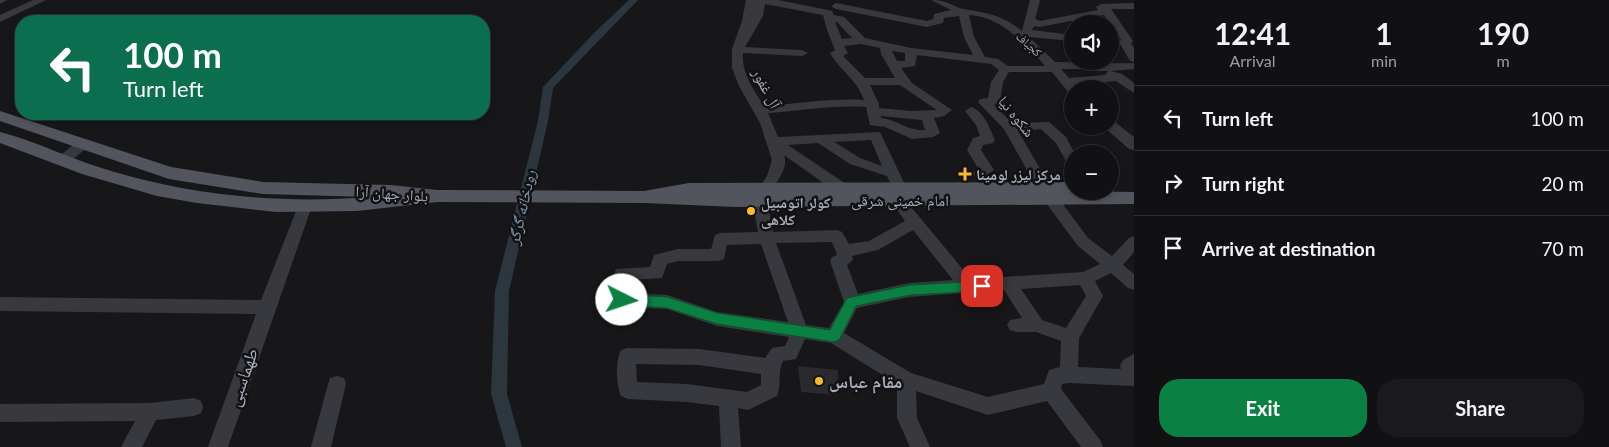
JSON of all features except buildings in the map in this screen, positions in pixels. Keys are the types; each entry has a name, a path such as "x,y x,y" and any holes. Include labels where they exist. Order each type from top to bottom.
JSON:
{"main road":[{"name":"بلوار جهان آرا","path":"0,116 169,173 263,188 391,191 437,196"},
{"name":"بلوار جهان آرا","path":"0,137 116,179 201,199 256,205 305,206 389,203 437,196"},
{"name":"امام خمینی شرقی","path":"764,195 897,187 989,189 1048,194 1064,190"},
{"name":"امام خمینی شرقی","path":"437,196 644,197 689,189 764,195 897,187 1134,198"},
{"path":"1119,188 1134,188"}],"street":[{"path":"0,9 19,0"},
{"path":"0,19 40,0"},
{"name":"آل غفور","path":"751,0 747,21 735,60 743,81 766,120 779,160 774,178 764,195"},
{"path":"802,53 762,52 738,48 758,16 762,0 831,6 927,24 939,21 938,16 975,12 971,4 975,1"},
{"path":"936,0 963,12"},
{"path":"1035,0 1030,21 1024,34 1064,37"},
{"path":"1129,4 1101,7 1107,11 1125,36 1134,59"},
{"path":"831,6 840,19 861,41"},
{"path":"831,6 832,30 842,53 836,53 841,63 862,82 874,108 875,122 888,123 912,135 933,133 927,115"},
{"path":"1030,21 1045,23 1107,11"},
{"path":"963,12 969,36 981,59"},
{"name":"کجباف","path":"975,12 995,19 1024,34 1065,80"},
{"path":"838,43 861,41 911,51 994,61 1005,69 1064,66"},
{"path":"885,45 886,54 911,89 928,97 946,110 971,111 991,109"},
{"path":"893,64 911,64 911,51"},
{"path":"1119,67 1134,66"},
{"name":"شکوه نیا","path":"1005,69 997,82 994,101 984,102 1009,127 1048,194 1083,242 1134,283"},
{"path":"1102,70 1118,77 1134,89"},
{"path":"1102,80 1118,77"},
{"path":"862,82 904,81"},
{"path":"760,110 810,107 813,104 839,102 927,115 941,114 946,110"},
{"path":"971,111 982,124 988,140 978,141 974,150 987,170 980,172 989,189"},
{"path":"1009,127 1044,125 1061,140 1064,145"},
{"path":"1119,132 1134,146"},
{"path":"773,142 875,135 897,187 916,222 968,287"},
{"path":"821,139 838,153 868,168 897,187"},
{"path":"773,142 803,160 821,176 844,190"},
{"path":"64,160 83,144"},
{"path":"764,195 761,209 766,236 800,330 790,353 778,354 770,367 770,390 748,401 687,393 628,390 628,356 699,357 770,367"},
{"name":"طهماسبی","path":"218,447 305,206"},
{"path":"844,251 872,246 916,222"},
{"path":"834,336 852,302 838,261 845,260 844,251 837,236 766,236 720,239 718,255 678,255 660,259 656,273 622,274 622,300 667,302 717,319 834,336 906,380 988,406 1050,390"},
{"path":"852,302 910,290 1010,285 1085,278 1112,266 1134,242"},
{"path":"1069,375 1070,337 1095,296 1085,278"},
{"path":"1010,285 1036,325"},
{"path":"0,304 267,307"},
{"path":"1016,325 1036,325 1070,337"},
{"path":"1134,362 1129,366 1134,373"},
{"path":"1050,390 1055,376 1134,378"},
{"path":"906,380 907,418 920,447"},
{"path":"321,447 337,384"},
{"path":"1050,390 1093,447"},
{"path":"728,398 732,447"},
{"path":"0,413 150,412 194,407"},
{"path":"131,447 150,412"}],"waterway":[{"name":"رودخانه گرگر","path":"514,447 499,394 502,291 543,121 548,87 599,33 634,0"}],"place":[{"name":"مرکز لیزر لومینا","path":"965,174"},
{"name":"کولر اتومبیل کلاهی","path":"751,211"},
{"name":"مقام عباس","path":"819,381"}],"route":[{"path":"622,300 667,302 717,319 834,336 852,302 910,290 982,286"}]}
